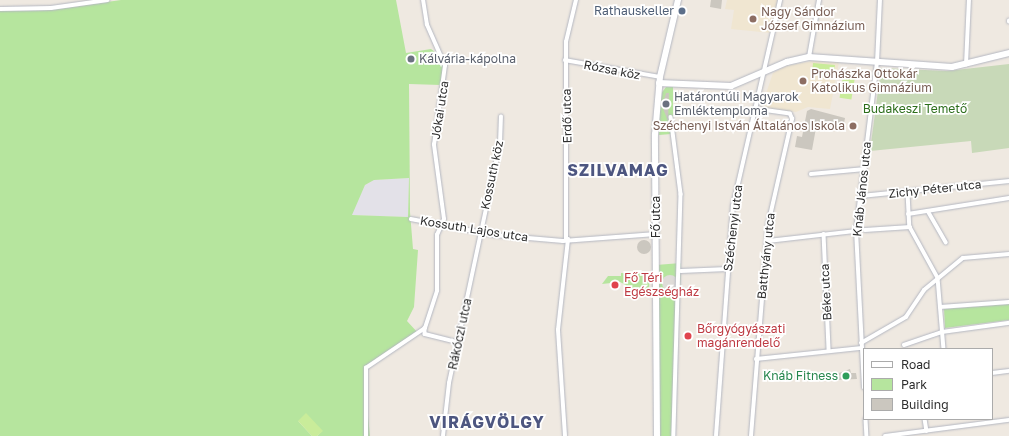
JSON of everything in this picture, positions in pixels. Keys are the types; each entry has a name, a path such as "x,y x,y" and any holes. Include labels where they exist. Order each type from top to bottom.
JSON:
{"main road":[{"name":"Fő utca","path":"657,436 655,135 659,80 678,0"},
{"path":"659,80 731,86 787,62 809,57 877,63 966,66 1009,53"}],"street":[{"path":"0,9 51,8 107,0"},
{"name":"Jókai utca","path":"423,0 427,25 445,66 434,145 442,224"},
{"name":"Erdő utca","path":"569,240 565,60 576,0"},
{"name":"Széchenyi utca","path":"716,436 727,269 733,206 755,109 766,72 780,0"},
{"path":"809,57 819,0"},
{"name":"Knáb János utca","path":"863,375 856,231 877,63 880,0"},
{"path":"966,66 968,0"},
{"name":"Rózsa köz","path":"565,60 659,80"},
{"name":"Batthyány utca","path":"751,436 756,359 771,204 792,119 790,114 755,109"},
{"name":"Kossuth köz","path":"480,232 500,144 501,117"},
{"name":"Fő utca","path":"671,118 681,194 681,270 674,436"},
{"path":"811,174 864,169"},
{"name":"Zichy Péter utca","path":"861,196 908,193 1009,181"},
{"path":"908,193 908,214 910,226 938,278 944,348"},
{"path":"908,214 1009,198"},
{"path":"928,211 946,242"},
{"name":"Kossuth Lajos utca","path":"411,219 480,232 569,240 656,234"},
{"path":"442,224 437,241 434,307 425,328 425,334 458,342"},
{"path":"865,230 910,226"},
{"path":"768,241 856,231"},
{"name":"Rákóczi utca","path":"443,436 444,412 480,232"},
{"name":"Béke utca","path":"824,234 829,350"},
{"path":"565,436 558,330 569,240"},
{"path":"861,342 868,336 906,317 924,290 956,262 963,258 1009,254"},
{"path":"681,270 727,269"},
{"path":"940,307 1009,302"},
{"path":"904,345 942,332 1009,323"},
{"path":"366,436 366,368 425,328"},
{"path":"861,335 868,336"},
{"path":"756,359 829,350 861,348"},
{"path":"993,373 1009,371"},
{"path":"866,420 867,436"},
{"path":"925,420 927,430"},
{"path":"884,436 1009,420"}],"shaded area":[{"name":"Nagy Sándor József Gimnázium","path":"727,0 777,0 772,33 731,29 734,10 725,9"},
{"name":"Prohászka Ottokár Katolikus Gimnázium","path":"813,61 839,62 830,109 808,107 796,112 761,108 773,73 786,66"},
{"path":"409,178 408,217 351,215 365,185 374,180"},
{"path":"667,275 673,275 678,280 676,289 673,291 667,291 662,286 662,280"}],"green space":[{"path":"121,0 396,0 406,53 431,49 439,55 444,66 441,85 409,84 410,212 413,249 418,250 414,307 407,321 418,333 368,365 365,385 370,436 317,436 322,431 298,421 312,436 0,436 0,11 51,10","holes":["409,178 408,217 352,215 365,185 374,180"]},
{"path":"813,63 835,65 834,76 812,74"},
{"name":"Budakeszi Temető","path":"1009,64 1009,148 972,153 971,141 870,151 881,68 947,71"},
{"path":"843,76 855,78 851,100 840,98"},
{"path":"666,87 673,87 673,118 670,119 671,134 659,135 660,95"},
{"path":"681,263 674,436 657,436 656,265"},
{"path":"621,273 650,274 649,289 626,289 626,285 620,282 602,284 608,276 621,276"},
{"path":"1009,304 1009,320 945,328 944,309"},
{"path":"306,413 323,431 317,436 312,436 298,421"}],"building":[{"path":"711,0 722,0 721,9 710,7"},
{"name":"Határontúli Magyarok Emléktemploma","path":"666,93 669,93 668,121 662,106"},
{"path":"811,109 845,118 843,129 816,128 812,150 795,147 797,136 802,137 807,111"},
{"path":"641,240 647,240 651,244 651,250 647,254 641,254 637,250 637,244"},
{"name":"Knáb Fitness","path":"850,369 851,373 856,373 857,379 837,380 836,374"}],"place":[{"name":"Rathauskeller","path":"682,11"},
{"name":"Nagy Sándor József Gimnázium","path":"753,19"},
{"name":"Kálvária-kápolna","path":"411,59"},
{"name":"Prohászka Ottokár Katolikus Gimnázium","path":"803,81"},
{"name":"Határontúli Magyarok Emléktemploma","path":"666,104"},
{"name":"Széchenyi István Általános Iskola","path":"853,126"},
{"name":"Fő Téri Egészségház","path":"615,285"},
{"name":"Bőrgyógyászati magánrendelő","path":"688,336"},
{"name":"Knáb Fitness","path":"846,376"}],"district":[{"name":"SZILVAMAG","path":"618,170"},
{"name":"VIRÁGVÖLGY","path":"487,422"}]}
